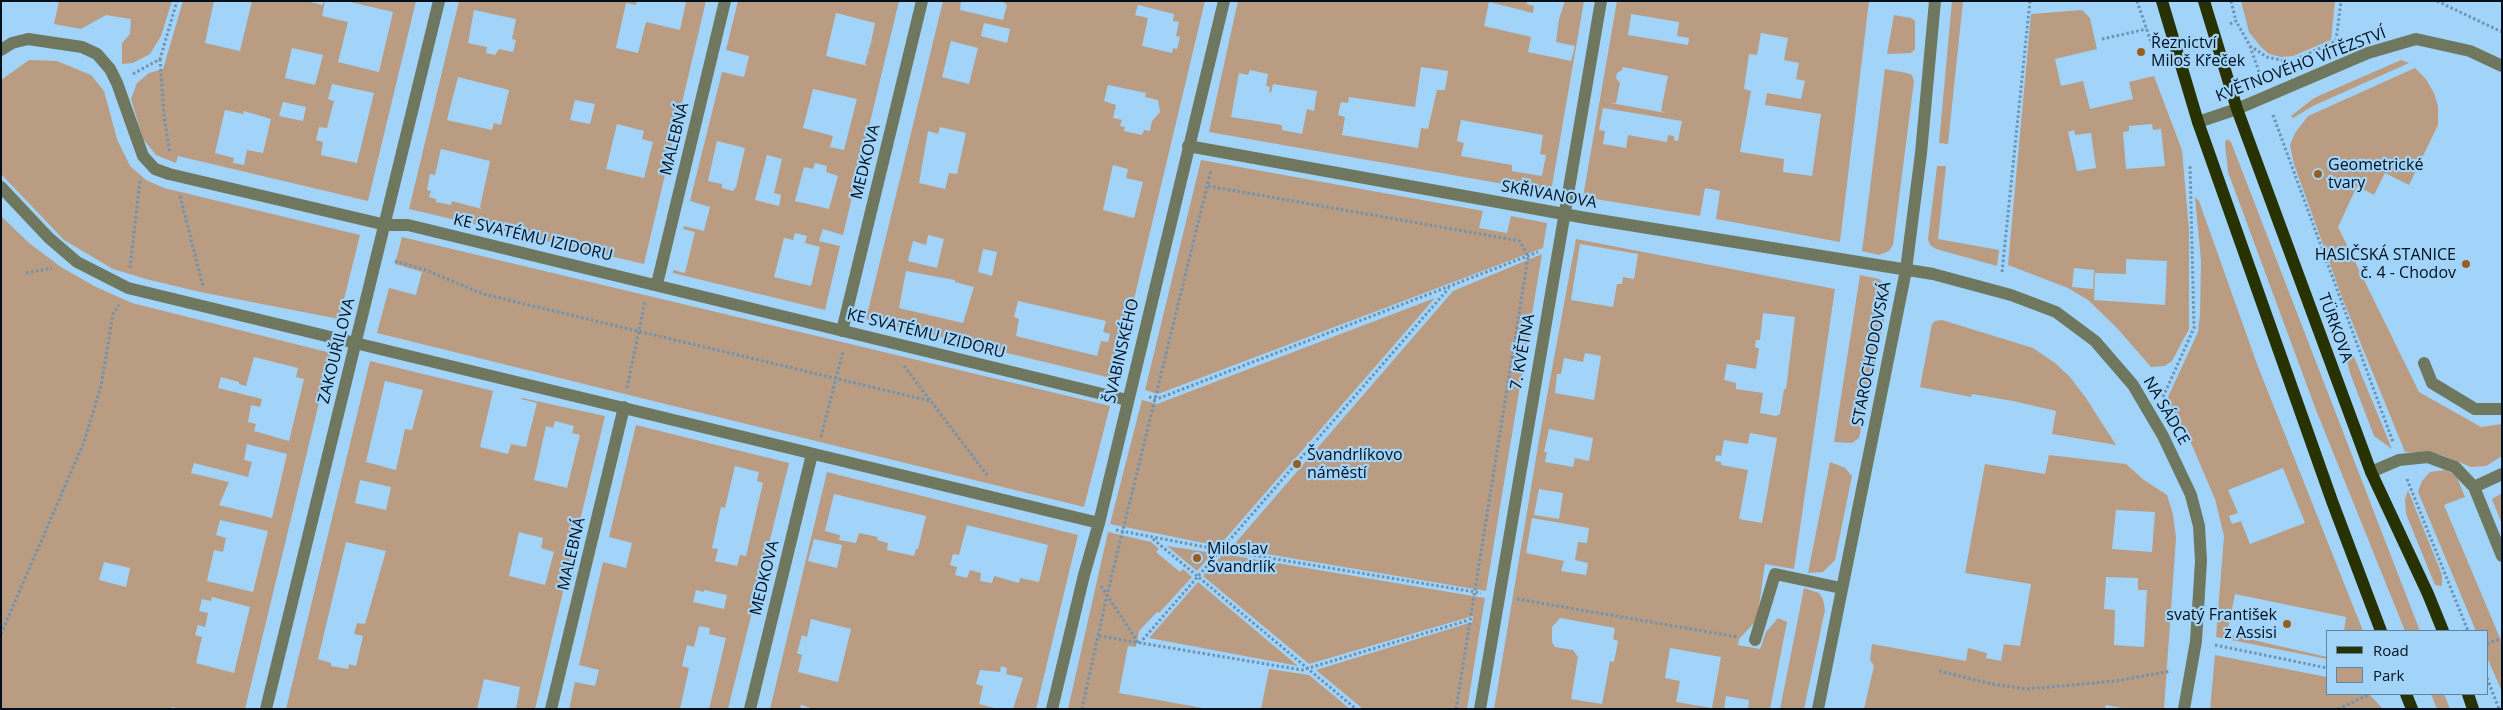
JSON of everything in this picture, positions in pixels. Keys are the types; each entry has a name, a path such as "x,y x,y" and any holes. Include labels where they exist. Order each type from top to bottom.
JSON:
{"main road":[{"path":"2162,1 2198,122 2332,501 2381,630"},
{"name":"TÜRKOVA","path":"2204,1 2237,109 2371,472 2428,594 2443,630"},
{"path":"2406,695 2412,709"},
{"path":"2468,695 2473,709"}],"street":[{"name":"ZAKOUŘILOVA","path":"266,709 386,226 439,1"},
{"name":"MALEBNÁ","path":"657,284 725,1"},
{"name":"MEDKOVA","path":"842,331 922,1"},
{"name":"ŠVABINSKÉHO","path":"1052,709 1084,575 1099,523 1128,395 1224,1"},
{"name":"7. KVĚTNA","path":"1480,709 1556,254 1565,214 1601,1"},
{"name":"STAROCHODOVSKÁ","path":"1818,709 1906,270 1921,154 1935,1"},
{"path":"1,50 12,43 28,39 82,47 97,54 110,69 117,83 143,156"},
{"name":"KVĚTNOVÉHO VÍTĚZSTVÍ","path":"2198,122 2237,109 2368,53 2416,39 2470,51 2502,66"},
{"name":"SKŘIVANOVA","path":"1188,146 1565,214 1906,270"},
{"name":"KE SVATÉMU IZIDORU","path":"143,156 155,169 169,174 386,226 408,225 657,284 884,341 1128,395"},
{"path":"1,187 43,232 70,257 128,288 1099,523"},
{"name":"NA SÁDCE","path":"1906,270 1933,274 2011,295 2056,312 2095,341 2133,384 2178,464 2190,494 2199,526 2201,561 2196,642 2184,709"},
{"path":"2424,363 2432,383 2475,409 2502,409"},
{"name":"MALEBNÁ","path":"551,709 624,407"},
{"name":"MEDKOVA","path":"750,709 812,454"},
{"path":"2371,472 2399,460 2428,457 2455,466 2474,487 2502,556"},
{"path":"2474,487 2502,474"},
{"path":"1755,640 1775,574 1841,588"}],"path":[{"path":"117,83 160,59 177,1"},
{"path":"2002,272 2030,1"},
{"path":"2231,1 2236,21 2250,46 2399,460 2468,630"},
{"path":"2250,46 2266,57 2290,62 2336,42 2341,1"},
{"path":"2437,1 2502,32"},
{"path":"2212,30 2236,21"},
{"path":"2102,39 2147,30"},
{"path":"2153,47 2174,42"},
{"path":"1084,708 1107,595 1215,151"},
{"path":"1,634 84,442 101,386 113,314 128,288 143,156"},
{"path":"2162,398 2194,328 2190,163 2196,181"},
{"path":"1208,186 1520,241 1528,257 1456,709"},
{"path":"1128,395 1154,398 1450,288 1543,250 1556,254"},
{"path":"392,260 426,270 483,294 639,333 930,401"},
{"path":"624,407 645,301 657,284"},
{"path":"1139,644 1450,288"},
{"path":"812,454 821,439 844,348 842,331"},
{"path":"884,341 1008,501"},
{"path":"1099,523 1122,532 1153,538 1755,640"},
{"path":"1153,538 1356,709"},
{"path":"1084,575 1096,578 1139,644"},
{"path":"1099,636 1302,670 1470,620"},
{"path":"2488,644 2502,638"},
{"path":"2196,642 2326,668"},
{"path":"1939,671 1992,684 2027,689 2116,682 2172,671"},
{"path":"2488,680 2500,709"},
{"path":"2338,709 2368,695"}],"green space":[{"path":"59,1 172,1 161,36 150,54 133,63 122,64 122,43 130,34 131,19 106,15 81,29 54,24"},
{"path":"183,1 214,1 205,43 240,51 252,1 307,1 322,5 325,1 322,16 348,22 338,62 379,72 393,12 346,1 416,1 368,201 178,156 176,163 156,155 143,139 131,99 137,83 149,73 163,69","holes":["292,48 323,55 315,85 285,78","332,84 374,93 357,163 321,155 323,142 316,140 319,127 327,128 334,101 328,99","283,102 306,107 303,121 279,116","225,110 243,114 244,111 271,119 263,153 247,150 244,165 233,163 234,158 215,153"]},
{"path":"459,1 637,1 636,5 626,3 616,48 638,53 646,22 680,30 686,2 684,1 706,1 644,264 409,209","holes":["474,10 516,19 512,39 516,40 513,52 499,49 495,55 486,53 487,47 468,43","458,77 509,90 501,125 494,123 492,130 447,120","575,100 595,104 590,124 570,120","617,124 644,131 642,139 653,142 644,178 606,169","441,149 490,161 480,207 482,209 452,201 451,205 436,202 436,199 429,197 431,191 427,190 430,174 435,175"]},
{"path":"738,1 899,1 843,235 823,229 819,241 840,246 825,310 673,273 673,270 685,273 695,232 683,229 684,226 704,231 710,207 690,201 722,72 744,77 749,56 726,50","holes":["836,13 875,23 871,42 874,43 871,43 868,52 872,53 868,53 865,64 868,66 826,56","813,89 857,99 844,150 830,147 833,136 803,128","717,141 745,148 736,187 733,191 722,188 722,184 708,181","767,155 782,159 774,193 781,195 779,206 755,200","815,163 827,166 826,172 838,176 829,209 795,201 804,167 813,169","795,233 807,236 805,243 820,247 811,286 774,277 784,238 793,240"]},
{"path":"943,1 961,1 960,10 1003,20 1007,5 1002,1 1205,1 1115,379 866,319","holes":["1138,5 1174,14 1173,21 1179,22 1176,36 1180,37 1177,49 1173,48 1172,53 1142,46 1148,18 1135,15","984,23 1010,29 1007,43 981,36","951,41 978,48 969,84 942,77","1108,85 1146,93 1145,97 1158,100 1160,112 1152,121 1150,131 1144,130 1142,135 1124,131 1125,127 1120,126 1122,120 1113,118 1116,105 1104,101","940,127 966,133 957,174 949,173 945,189 919,183 928,131 938,134","1113,165 1128,169 1126,178 1143,182 1134,218 1103,210","928,235 944,239 937,268 908,261 913,241 926,245","983,249 997,252 992,276 978,272","906,271 955,280 955,282 974,287 963,323 899,308","1018,301 1106,321 1103,332 1110,334 1108,342 1101,341 1097,356 1016,336 1019,319 1014,317"]},
{"path":"1238,1 1527,1 1527,4 1534,6 1533,13 1489,2 1484,26 1531,37 1528,52 1571,61 1575,46 1556,42 1559,19 1565,1 1584,1 1552,186 1543,191 1209,132","holes":["1421,67 1448,71 1445,90 1437,90 1428,129 1421,128 1418,148 1342,135 1345,117 1338,115 1341,102 1348,103 1349,97 1415,107","1250,70 1268,74 1266,86 1270,87 1269,92 1271,93 1273,84 1317,91 1314,111 1307,109 1302,134 1282,130 1282,125 1231,117 1239,73 1248,75","1461,120 1543,135 1540,154 1546,155 1542,176 1512,171 1512,165 1461,156 1464,143 1457,141"]},
{"path":"1617,1 1869,1 1840,242 1716,219 1720,191 1705,188 1700,216 1583,197","holes":["1631,14 1679,22 1677,36 1689,38 1688,45 1628,35","1761,33 1788,38 1784,60 1799,63 1796,79 1805,81 1801,99 1767,93 1765,105 1821,114 1812,176 1783,172 1784,159 1740,152 1751,91 1744,89 1749,54 1757,55","1623,67 1668,76 1661,111 1666,113 1611,103 1616,103 1620,83 1616,78 1617,73","1603,108 1682,121 1678,141 1674,140 1674,136 1668,135 1667,142 1628,135 1626,148 1603,144 1605,131 1599,130"]},
{"path":"1952,1 1963,1 1948,144 1939,143"},
{"path":"2241,1 2335,1 2331,40 2293,56 2281,57 2269,54 2249,32"},
{"path":"2082,10 2090,18 2097,49 2055,59 2061,86 2083,81 2090,109 2133,99 2129,82 2154,76 2182,150 2189,230 2189,329 2172,361 2165,366 2151,367 2117,328 2088,300 2068,288 2008,265 2031,14","holes":["2152,124 2153,130 2161,129 2165,166 2126,169 2123,132 2129,131 2129,126","2074,130 2075,135 2091,133 2096,168 2077,171 2068,132","2126,259 2167,261 2165,305 2094,300 2095,273 2126,274","2074,268 2094,270 2093,289 2072,287"]},
{"path":"1894,15 1911,18 1915,21 1915,49 1911,53 1887,54"},
{"path":"29,60 57,61 91,75 104,91 117,139 130,166 146,180 164,188 360,235 339,319 200,292 146,279 113,269 64,240 1,174 1,80"},
{"path":"2401,60 2409,63 2313,106 2293,118 2291,116 2314,98"},
{"path":"2415,68 2426,79 2434,93 2438,106 2438,125 2409,185 2385,173 2374,195 2357,186 2338,227 2419,392 2481,427 2502,424 2502,456 2486,466 2471,467 2439,454 2405,452 2343,300 2294,164 2290,145 2295,133 2308,116"},
{"path":"1885,69 1912,75 1914,81 1893,245 1889,251 1879,255 1862,251"},
{"path":"2227,139 2231,142 2420,630 2405,630 2316,410 2228,172 2225,143"},
{"path":"1201,160 1483,211 1479,228 1507,233 1511,216 1547,223 1543,248 1158,394 1145,390"},
{"path":"1937,166 1946,166 1938,239 1999,250 1997,266 1936,249 1930,245 1928,239"},
{"path":"2195,197 2199,201 2257,364 2363,630 2344,630 2346,617 2235,594 2227,634 2326,657 2326,659 2216,637 2224,536 2215,499 2191,443 2167,399 2198,332 2201,261","holes":["2283,468 2305,523 2250,544 2241,521 2232,524 2229,516 2238,513 2228,490"]},
{"path":"1,216 29,243 61,267 96,287 132,303 331,353 245,709 181,709 172,707 171,709 1,709","holes":["254,357 298,368 296,377 304,379 289,441 254,431 256,424 248,422 251,405 260,407 262,399 218,388 221,377 246,386","247,444 287,454 272,518 219,505 229,482 191,473 194,463 248,477 252,462 244,460","220,520 268,531 253,592 207,581 214,550 223,552 226,538 216,535","104,562 130,568 126,587 99,580","212,597 250,607 234,673 196,663 202,637 195,635 198,625 205,627 208,613 199,611 202,599 211,601"]},
{"path":"402,237 1110,406 1084,507 377,333 389,288 416,295 422,272 395,264"},
{"path":"1576,239 1835,289 1794,569 1765,564 1757,620 1739,639 1738,645 1760,649 1766,632 1778,618 1787,622 1770,709 1748,709 1749,700 1726,696 1724,709 1494,709 1540,434","holes":["1580,244 1638,254 1634,279 1623,277 1622,284 1617,284 1613,307 1571,300","1763,313 1795,317 1786,389 1784,389 1780,414 1776,416 1760,413 1763,393 1736,389 1736,383 1724,380 1727,364 1756,369 1759,348 1755,347 1756,340 1760,340","1585,353 1601,356 1594,400 1555,393 1557,374 1561,374 1564,358 1583,362","1549,429 1593,438 1589,461 1575,458 1573,467 1545,462 1547,452 1544,452","1750,433 1777,438 1762,523 1739,519 1748,470 1721,465 1721,462 1715,461 1716,455 1721,456 1724,440 1748,444","1539,489 1563,493 1559,519 1534,515","1532,518 1589,528 1587,543 1578,542 1575,560 1588,563 1586,575 1561,571 1564,561 1526,553","1560,618 1615,628 1613,639 1618,641 1614,662 1610,661 1602,704 1571,699 1578,657 1573,650 1555,647 1552,642 1552,627","1670,648 1721,657 1712,708 1676,702 1680,681 1665,678"]},
{"path":"1542,254 1486,591 1231,548 1453,291"},
{"path":"1860,275 1879,279 1885,284 1889,297 1859,438 1852,443 1834,442"},
{"path":"1435,298 1219,546 1110,524 1142,400 1157,404"},
{"path":"2334,308 2392,449 2374,436 2350,373"},
{"path":"1942,320 2033,348 2055,363 2070,377 2086,398 2116,445 2052,434 2056,411 2013,401 1972,394 1971,397 1920,387 1932,324 1935,321"},
{"path":"370,361 493,391 480,447 508,454 511,444 526,447 537,403 522,398 605,416 535,709 516,709 520,687 484,679 477,709 286,709","holes":["385,381 423,390 412,430 405,429 396,470 366,462","555,421 574,426 572,433 580,435 567,488 534,480 546,426 553,428","360,480 391,487 386,510 355,503","519,532 543,538 541,548 554,552 545,585 509,576","346,542 386,551 365,624 357,623 354,634 363,636 356,666 349,664 348,669 331,666 331,663 318,659"]},
{"path":"636,425 789,463 728,709 709,709 726,638 709,634 710,628 699,626 694,647 687,645 682,666 689,668 680,709 569,709 575,682 595,686 599,670 579,665 603,562 626,568 632,543 609,537","holes":["735,466 759,472 757,481 763,483 746,556 740,555 737,566 715,561 718,549 712,548 721,507 725,508","696,590 727,595 724,609 693,602"]},
{"path":"2049,455 2126,464 2144,480 2167,495 2173,514 2176,538 2164,709 2127,709 2106,705 2105,709 1864,709 1874,666 1870,660 1872,644 1966,661 1968,648 1987,653 1986,658 2001,661 2004,644 2020,646 2031,584 1965,573 1985,464 2045,474","holes":["2116,510 2155,512 2152,552 2112,549","2106,577 2138,578 2138,590 2147,590 2144,647 2114,645 2115,610 2104,609"]},
{"path":"1830,462 1845,468 1852,476 1835,560 1823,572 1808,573"},
{"path":"2445,470 2456,475 2465,497 2444,505 2502,643 2502,692 2488,659 2488,630 2476,630 2418,492 2422,481 2430,472"},
{"path":"827,472 1078,535 1036,709 1013,709 1023,678 1006,674 1007,668 1001,666 1000,672 980,670 976,684 983,686 979,704 998,709 814,709 801,705 800,709 770,709","holes":["834,494 926,516 918,549 916,549 914,556 887,550 888,543 877,540 878,537 859,533 856,543 839,540 840,535 825,531","967,525 1048,545 1039,582 1020,578 1019,583 994,576 992,583 980,581 981,573 970,570 967,578 955,575 957,567 950,565 953,554 959,555","814,539 842,545 837,568 808,561","811,619 851,629 838,682 798,672 802,655 797,653 802,635 807,637"]},
{"path":"2408,490 2442,575 2442,586 2435,585 2406,514 2405,499"},
{"path":"2502,493 2502,524 2492,499"},
{"path":"1108,532 1151,542 1159,549 1156,552 1180,572 1183,569 1192,577 1159,613 1157,612 1139,631 1136,647 1128,646 1119,693 1208,709 1068,709"},
{"path":"1167,546 1213,553 1197,571"},
{"path":"1223,554 1485,598 1467,709 1363,709 1316,670 1472,622 1473,616 1309,664 1203,576"},
{"path":"1198,582 1298,666 1149,638"},
{"path":"1804,588 1819,593 1823,599 1825,610 1804,709 1780,709"},
{"path":"2215,655 2326,677 2326,695 2370,695 2383,709 2210,709"},
{"path":"1269,669 1309,675 1350,709 1261,709"},
{"path":"2431,695 2444,695 2450,709 2437,709"}],"place":[{"name":"Řeznictví Miloš Křeček","path":"2141,52"},
{"name":"Geometrické tvary","path":"2318,174"},
{"name":"HASIČSKÁ STANICE č. 4 - Chodov","path":"2466,264"},
{"name":"Švandrlíkovo náměstí","path":"1297,464"},
{"name":"Miloslav Švandrlík","path":"1197,558"},
{"name":"svatý František z Assisi","path":"2287,624"}]}
